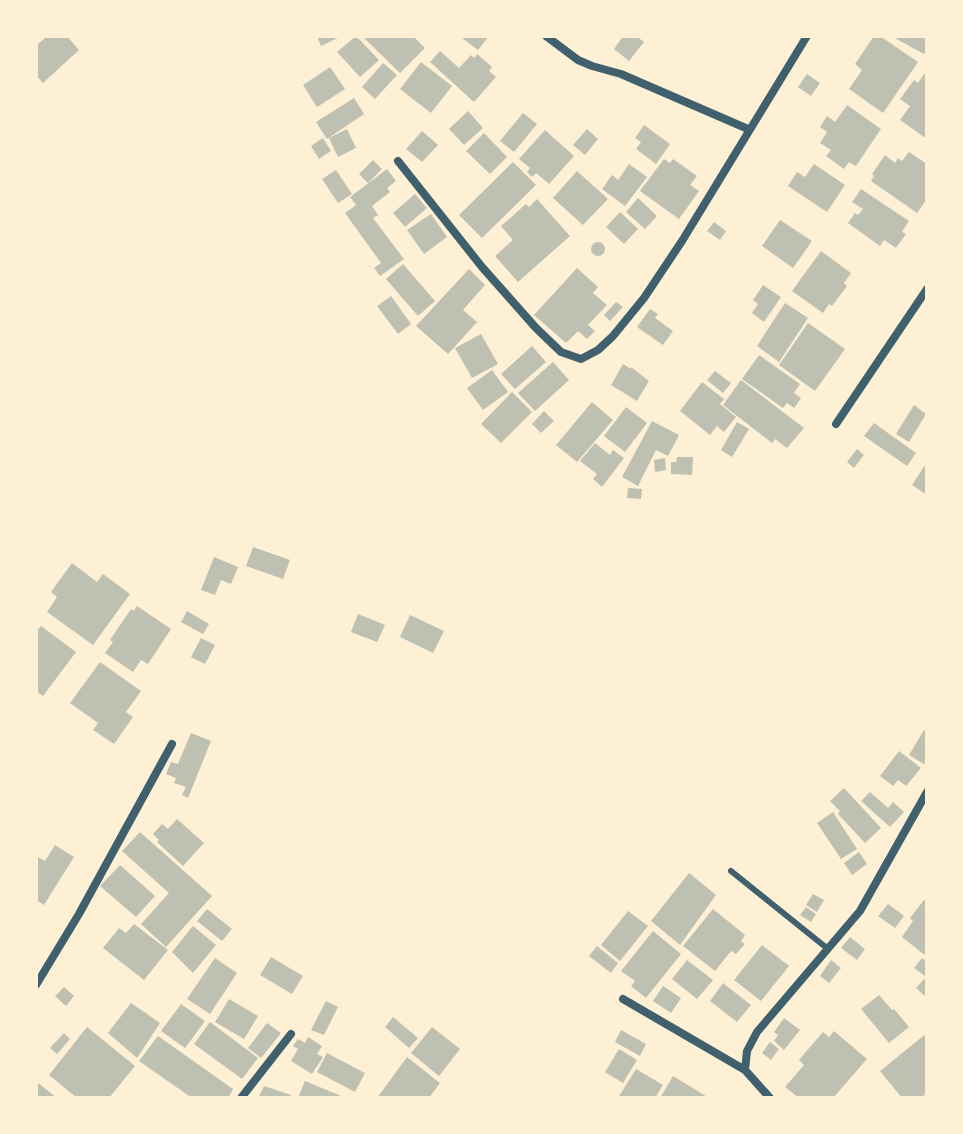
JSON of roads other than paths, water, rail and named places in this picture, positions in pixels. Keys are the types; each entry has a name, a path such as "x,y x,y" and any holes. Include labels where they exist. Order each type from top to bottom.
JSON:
{"street":[{"path":"546,36 578,60 621,74 748,129"},
{"path":"398,161 482,267 536,328 561,352 581,359 598,350 613,336 644,298 807,36"},
{"path":"836,424 927,289"},
{"path":"36,985 79,914 172,744"},
{"path":"745,1070 747,1051 757,1032 860,911 927,792"},
{"path":"623,999 745,1070 770,1098"},
{"path":"241,1098 291,1034"}],"lane":[{"path":"731,871 828,949"}]}
